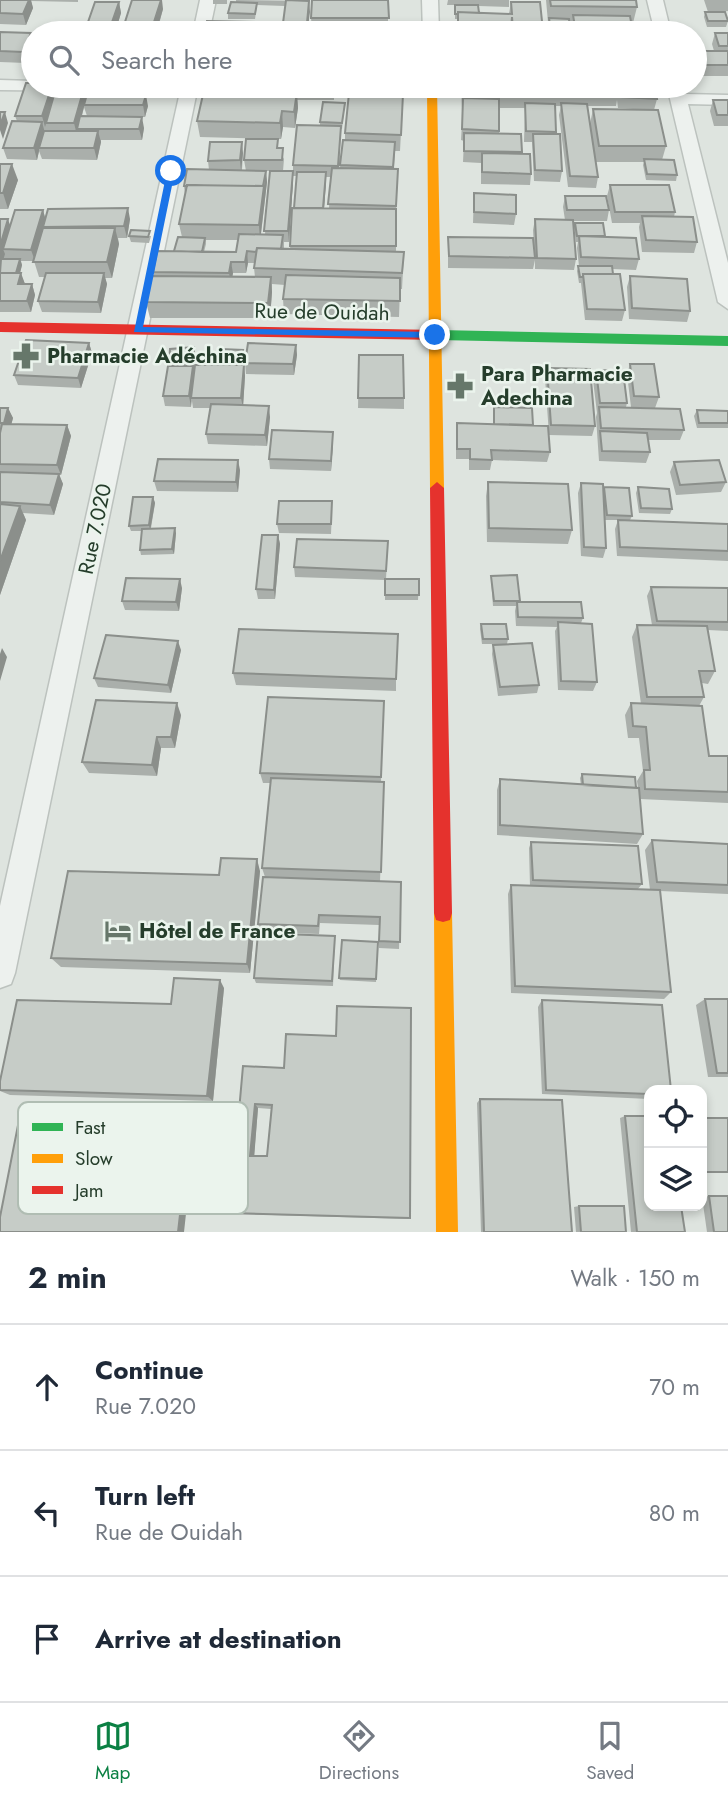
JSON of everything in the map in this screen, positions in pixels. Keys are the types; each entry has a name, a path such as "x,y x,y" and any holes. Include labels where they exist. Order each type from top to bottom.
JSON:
{"street":[{"path":"204,21 208,0"},
{"path":"430,0 431,21"},
{"path":"654,0 660,21"},
{"path":"0,85 21,86"},
{"path":"707,97 728,100"},
{"name":"Rue 7.020","path":"0,973 188,98"},
{"path":"432,98 447,1232"},
{"path":"678,98 728,302"},
{"name":"Rue de Ouidah","path":"0,327 728,341"}],"building":[{"path":"0,0 29,0 23,14 0,13"},
{"path":"132,0 161,0 154,21 125,21"},
{"path":"286,0 309,1 307,21 283,21"},
{"path":"312,0 388,0 389,18 311,18"},
{"path":"550,0 636,0 637,7 551,6"},
{"path":"95,2 119,2 112,21 88,21"},
{"path":"231,2 257,3 255,14 228,13"},
{"path":"511,2 540,2 542,21 512,21 512,17 512,21 458,21 458,12 512,14"},
{"path":"455,5 478,5 479,13 455,14"},
{"path":"705,12 725,12 728,21 708,21"},
{"path":"573,15 630,16 631,21 574,21"},
{"path":"549,18 569,21 549,21"},
{"path":"0,32 21,33 21,52 0,51"},
{"path":"715,33 728,33 728,46 719,46"},
{"path":"707,51 728,51 728,65 707,65"},
{"path":"21,98 48,98 42,116 15,116"},
{"path":"53,98 81,98 74,123 46,123"},
{"path":"86,98 145,98 143,105 84,105"},
{"path":"202,98 296,98 294,112 282,111 280,123 197,121"},
{"path":"348,98 403,98 401,135 345,133"},
{"path":"463,98 499,99 499,131 462,129"},
{"path":"713,100 728,100 728,115 717,115"},
{"path":"323,102 345,103 342,123 320,122"},
{"path":"525,103 555,104 556,132 526,131"},
{"path":"561,103 587,104 598,177 570,176"},
{"path":"593,109 658,110 666,146 599,146"},
{"path":"0,112 5,112 0,125"},
{"path":"80,116 142,117 139,129 77,129"},
{"path":"12,121 42,122 34,148 3,148"},
{"path":"297,125 341,126 338,166 293,165"},
{"path":"44,131 98,131 94,148 39,148"},
{"path":"464,133 521,134 522,152 464,151"},
{"path":"533,134 560,134 562,171 535,170"},
{"path":"246,139 278,139 277,148 283,148 282,160 244,160"},
{"path":"343,140 395,142 393,167 340,165"},
{"path":"210,142 242,142 240,160 208,161"},
{"path":"482,153 530,154 531,174 482,172"},
{"path":"644,159 674,160 677,175 647,174"},
{"path":"0,164 12,164 3,193 0,193"},
{"path":"332,168 398,169 396,206 328,204"},
{"path":"187,169 266,171 263,186 184,186"},
{"path":"270,171 293,171 288,231 264,231"},
{"path":"297,172 326,172 323,208 294,208"},
{"path":"187,185 264,186 259,225 179,224"},
{"path":"610,185 669,185 675,212 615,212"},
{"path":"474,193 516,195 516,214 474,212"},
{"path":"565,196 606,196 609,210 567,210"},
{"path":"128,208 124,226 43,227 48,209"},
{"path":"292,208 396,209 396,246 290,246"},
{"path":"15,210 43,210 31,250 3,249"},
{"path":"642,216 693,217 697,242 646,240"},
{"path":"0,219 8,219 0,246"},
{"path":"535,219 573,220 576,259 537,258"},
{"path":"575,223 603,223 605,236 577,236"},
{"path":"43,228 115,228 107,262 33,262"},
{"path":"131,230 150,231 148,237 129,236"},
{"path":"239,234 283,235 281,249 257,248 256,252 247,251 245,262 231,262 229,273 153,272 157,251 236,252"},
{"path":"579,236 636,238 639,259 581,257"},
{"path":"178,237 205,238 202,252 174,251"},
{"path":"448,237 533,238 535,258 449,256"},
{"path":"257,248 404,252 402,273 254,268"},
{"path":"1,259 20,259 16,273 0,273"},
{"path":"578,266 612,266 613,274 583,274 583,277 580,277"},
{"path":"0,273 21,273 18,284 32,284 27,301 0,301"},
{"path":"46,273 104,273 98,302 38,301"},
{"path":"583,274 620,274 625,310 587,309"},
{"path":"286,275 400,278 400,301 283,299"},
{"path":"151,276 271,277 268,303 146,302"},
{"path":"630,276 687,279 690,311 632,308"},
{"path":"26,340 89,343 78,378 14,375"},
{"path":"248,343 296,345 293,364 245,363"},
{"path":"194,347 193,364 169,365 170,349"},
{"path":"220,349 243,350 240,365 216,365"},
{"path":"359,355 403,355 404,398 358,398"},
{"path":"630,364 654,364 659,397 634,396"},
{"path":"195,365 244,365 241,398 191,398"},
{"path":"168,366 193,366 189,396 163,396"},
{"path":"547,368 590,369 595,426 551,425"},
{"path":"596,370 623,371 627,403 600,403"},
{"path":"211,404 269,406 265,435 206,434"},
{"path":"494,407 532,408 533,425 494,424"},
{"path":"599,407 680,409 684,430 601,428"},
{"path":"0,408 8,408 4,423 0,423"},
{"path":"697,410 728,411 728,423 699,423"},
{"path":"457,423 548,426 550,452 491,450 492,460 470,459 470,449 457,449"},
{"path":"2,424 67,425 57,465 0,464"},
{"path":"272,430 333,432 331,461 269,459"},
{"path":"600,431 647,433 650,452 602,451"},
{"path":"158,459 238,460 236,482 154,481"},
{"path":"719,460 726,482 680,485 674,462"},
{"path":"0,472 59,474 50,505 0,502"},
{"path":"488,482 568,484 572,530 489,528"},
{"path":"581,483 603,484 606,548 584,547"},
{"path":"604,487 629,488 632,516 607,515"},
{"path":"638,487 669,489 672,509 641,508"},
{"path":"133,497 153,497 149,525 129,526"},
{"path":"279,501 332,501 331,524 277,524"},
{"path":"0,504 20,506 0,561"},
{"path":"618,520 728,524 728,551 620,547"},
{"path":"175,528 172,549 140,550 142,529"},
{"path":"262,535 278,535 274,590 256,589"},
{"path":"297,539 388,541 386,571 294,567"},
{"path":"517,575 520,601 494,601 491,576"},
{"path":"126,578 180,579 176,602 122,601"},
{"path":"385,579 419,579 419,595 385,595"},
{"path":"651,587 728,588 728,622 657,621"},
{"path":"517,602 581,602 583,618 518,617"},
{"path":"558,622 592,624 597,682 561,681"},
{"path":"481,624 506,624 508,639 483,639"},
{"path":"637,625 707,626 715,671 699,671 704,697 647,697"},
{"path":"239,629 398,634 396,679 233,673"},
{"path":"106,635 178,641 168,685 94,678"},
{"path":"532,643 539,685 500,687 493,645"},
{"path":"268,697 384,701 381,777 260,773"},
{"path":"96,700 177,703 171,737 157,737 152,765 82,762"},
{"path":"631,703 702,706 709,756 728,756 728,792 645,789 644,770 650,770 646,727 633,726"},
{"path":"582,774 635,777 636,788 583,785"},
{"path":"271,778 384,782 381,872 262,868"},
{"path":"500,779 639,788 643,834 500,825"},
{"path":"652,840 728,844 728,885 657,882"},
{"path":"531,842 638,846 642,884 533,880"},
{"path":"221,858 257,859 247,964 51,958 68,871 219,875"},
{"path":"263,877 401,882 400,942 379,941 380,917 319,915 318,926 258,924"},
{"path":"511,885 660,890 671,992 515,986"},
{"path":"258,933 335,936 332,981 254,978"},
{"path":"342,940 378,942 376,979 339,978"},
{"path":"174,978 220,980 207,1096 0,1090 17,1000 171,1004"},
{"path":"705,999 728,999 728,1073 717,1073"},
{"path":"542,1000 662,1005 670,1085 644,1085 644,1094 546,1090"},
{"path":"337,1006 411,1008 410,1218 248,1214 248,1102 240,1102 243,1066 284,1068 286,1034 336,1036","holes":["255,1104 272,1105 267,1156 250,1156"]},
{"path":"480,1099 562,1100 572,1232 484,1232"},
{"path":"625,1116 644,1116 644,1211 682,1211 685,1232 637,1232"},
{"path":"707,1118 728,1118 728,1172 707,1172"},
{"path":"18,1125 18,1214 180,1214 178,1232 0,1232 0,1217"},
{"path":"709,1196 728,1196 728,1232 714,1232"},
{"path":"579,1206 624,1206 626,1232 581,1232"}],"traffic: fast":[{"path":"438,335 728,341"}],"traffic: slow":[{"path":"432,98 437,488"},
{"path":"443,913 447,1232"}],"traffic: jam":[{"path":"0,327 438,335"},
{"path":"437,488 443,913"}],"place":[{"name":"Pharmacie Adéchina","path":"26,356"},
{"name":"Para Pharmacie Adechina","path":"460,386"},
{"name":"Hôtel de France","path":"118,931"}],"route":[{"path":"171,171 138,330 435,335"}]}
